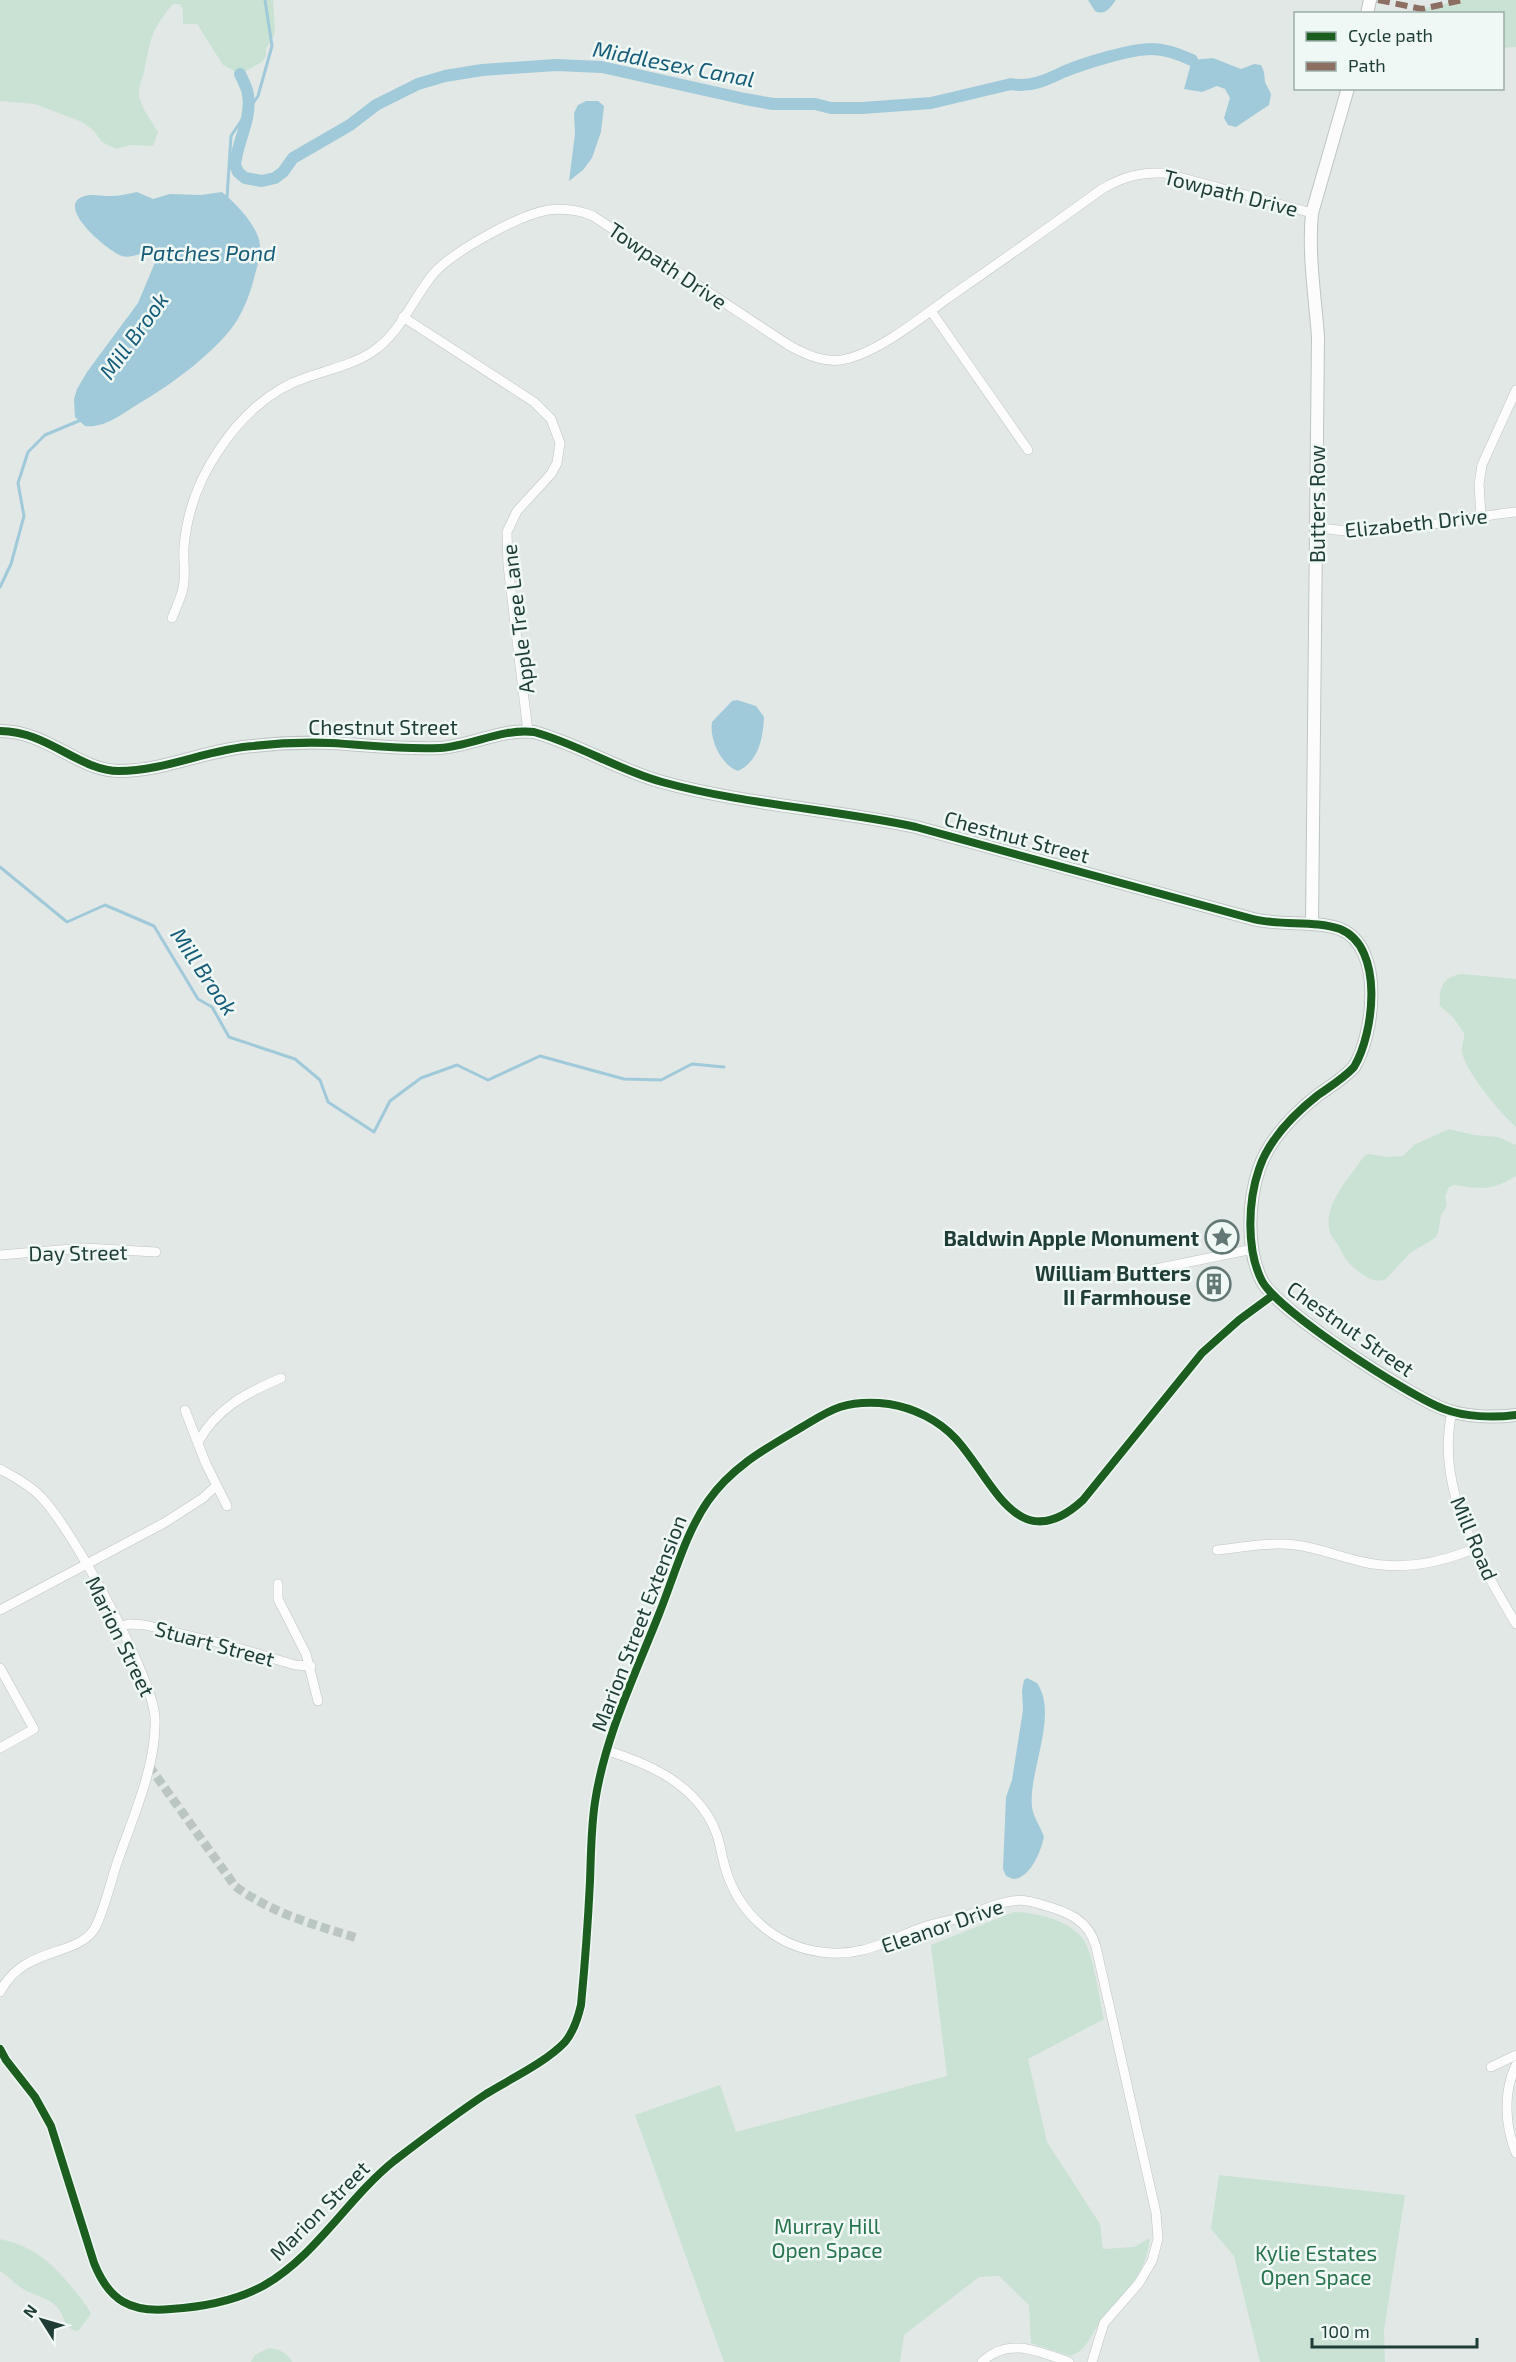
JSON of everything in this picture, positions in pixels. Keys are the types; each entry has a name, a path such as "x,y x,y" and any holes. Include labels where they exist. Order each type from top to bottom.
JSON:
{"street":[{"name":"Butters Row","path":"1312,924 1317,337 1310,261 1312,213 1347,90"},
{"name":"Towpath Drive","path":"172,618 183,587 184,548 192,505 208,466 229,436 258,404 287,386 343,366 373,351 390,335 423,287 451,258 525,218 559,209 580,212 599,219 790,345 820,359 837,361 858,356 932,310 1102,189 1135,174 1164,173 1312,213"},
{"path":"932,310 1028,450"},
{"name":"Apple Tree Lane","path":"403,317 534,402 545,411 559,437 560,453 552,474 517,511 507,532 508,565 528,732"},
{"path":"1481,516 1479,484 1482,465 1516,390"},
{"name":"Elizabeth Drive","path":"1316,527 1337,531 1358,531 1427,525 1516,512"},
{"name":"Chestnut Street","path":"0,731 30,734 95,765 117,771 154,767 208,753 248,746 319,743 440,748 528,732 552,738 637,774 684,788 731,798 888,821 1028,857 1253,920 1329,926 1348,933 1357,940 1365,953 1371,976 1367,1029 1354,1067 1292,1119 1264,1158 1257,1177 1253,1200 1253,1249 1260,1275 1273,1295 1320,1332 1384,1376 1429,1402 1452,1412 1483,1416 1516,1415"},
{"name":"Day Street","path":"0,1255 84,1248 156,1252"},
{"path":"1116,1277 1253,1249"},
{"name":"Marion Street Extension","path":"572,2031 581,2005 595,1801 608,1751 628,1689 699,1516 724,1481 758,1453 840,1407 867,1402 891,1404 914,1411 945,1429 962,1447 1001,1502 1014,1513 1037,1521 1052,1520 1069,1513 1083,1500 1202,1353 1239,1320 1273,1295"},
{"path":"198,1442 208,1424 230,1404 243,1395 281,1378"},
{"path":"185,1410 216,1486 227,1506"},
{"name":"Mill Road","path":"1452,1412 1448,1443 1452,1482 1463,1521 1516,1624"},
{"name":"Marion Street","path":"0,1469 40,1496 51,1508 86,1564 120,1627 154,1707 154,1736 149,1766 92,1932 81,1941 24,1964 9,1976 0,1992"},
{"path":"0,1610 164,1523 203,1498 216,1486"},
{"path":"1218,1550 1282,1544 1321,1550 1361,1562 1401,1566 1450,1559 1476,1548"},
{"path":"278,1584 278,1599 310,1666 318,1701"},
{"name":"Stuart Street","path":"120,1627 145,1625 228,1645 296,1665 310,1666"},
{"path":"0,1668 34,1729 0,1748"},
{"name":"Eleanor Drive","path":"608,1751 653,1767 695,1800 708,1816 718,1835 727,1872 739,1901 764,1928 797,1946 821,1952 859,1952 922,1928 966,1917 1016,1900 1068,1913 1089,1930 1096,1947 1158,2230 1156,2247 1148,2269 1104,2323 1092,2362"},
{"name":"Marion Street","path":"0,2049 35,2097 51,2126 102,2280 110,2292 123,2301 152,2311 191,2308 240,2296 271,2281 298,2260 366,2187 392,2163 484,2096 557,2049 572,2031"},
{"path":"1491,2067 1516,2055"},
{"path":"1516,2065 1510,2081 1507,2104 1508,2127 1516,2153"},
{"path":"982,2362 995,2353 1015,2347 1025,2347 1070,2362"}],"green space":[{"path":"0,0 273,0 275,29 262,62 240,74 223,65 197,24 183,24 183,10 180,4 173,4 153,33 139,88 142,104 158,132 153,146 130,145 116,149 102,142 93,130 82,122 35,104 0,101"},
{"path":"1463,0 1516,0 1516,47 1504,48 1504,12 1405,12"},
{"path":"1462,974 1516,979 1516,1127 1476,1081 1462,1052 1464,1033 1453,1017 1440,1006 1441,988 1451,977"},
{"path":"1449,1129 1474,1135 1498,1137 1516,1145 1516,1176 1486,1188 1454,1185 1449,1187 1445,1196 1447,1206 1441,1215 1435,1238 1410,1253 1386,1279 1378,1281 1367,1277 1348,1262 1330,1234 1329,1219 1335,1199 1364,1156 1369,1154 1388,1157 1403,1156 1414,1145"},
{"name":"Murray Hill Open Space","path":"1014,1912 1034,1914 1065,1925 1082,1937 1090,1954 1104,2019 1028,2059 1047,2142 1100,2224 1103,2249 1134,2247 1150,2238 1143,2264 1132,2284 1101,2321 1085,2346 1070,2356 1031,2343 1029,2305 999,2276 979,2277 904,2335 900,2362 724,2362 635,2115 720,2085 736,2132 947,2076 931,1945"},
{"name":"Kylie Estates Open Space","path":"1219,2175 1405,2195 1384,2330 1385,2362 1260,2362 1234,2256 1211,2229"},
{"path":"0,2239 13,2242 34,2252 67,2281 91,2314 78,2331 67,2325 60,2311 53,2304 23,2289 0,2271"},
{"path":"269,2348 283,2352 292,2362 251,2362 255,2355"}],"water":[{"path":"1088,0 1116,0 1102,13 1095,11"},
{"path":"1213,58 1241,69 1254,64 1261,65 1271,94 1269,105 1236,127 1228,125 1224,118 1230,98 1225,89 1217,86 1202,92 1184,89 1192,60"},
{"path":"586,101 598,101 604,106 601,132 592,158 583,170 569,181 575,134 574,113 578,105"},
{"name":"Patches Pond","path":"137,192 153,199 170,194 201,195 222,192 242,211 257,234 260,249 258,264 241,313 226,336 204,357 179,377 122,414 100,425 85,426 75,417 74,399 77,389 138,303 156,260 153,253 126,257 115,253 87,229 75,210 76,203 88,195 113,196"},
{"path":"737,700 756,706 764,717 761,741 755,755 745,767 738,771 726,763 712,736 712,722 732,701"},
{"path":"1027,1678 1037,1683 1043,1696 1045,1711 1032,1793 1033,1811 1044,1837 1034,1863 1025,1874 1013,1879 1006,1876 1003,1869 1006,1797 1012,1780 1023,1710 1022,1691 1024,1680"}],"waterway":[{"name":"Mill Brook","path":"227,198 231,136 258,96 272,46 265,0"},
{"name":"Middlesex Canal","path":"240,74 247,91 249,104 235,165 238,172 245,178 262,181 275,178 283,172 293,158 350,125 376,105 418,84 445,76 482,70 556,65 602,67 773,104 815,104 831,108 862,108 931,103 1011,84 1031,84 1095,61 1143,50 1162,50 1192,60"},
{"name":"Mill Brook","path":"0,587 11,564 24,516 18,483 28,452 45,435 81,420"},
{"name":"Mill Brook","path":"0,867 67,922 105,905 154,926 198,999 212,1007 229,1037 295,1059 320,1080 328,1102 374,1132 390,1101 421,1078 457,1065 488,1080 540,1056 624,1079 661,1080 692,1064 724,1067"}],"tunnel":[{"path":"149,1766 235,1886 278,1911 357,1938"}],"marked path":[{"path":"1378,0 1422,9 1463,0"}],"cycle path":[{"path":"0,731 33,737 90,765 119,771 153,768 220,751 263,745 321,743 440,748 522,731 534,732 646,777 694,790 916,827 1253,919 1330,926 1340,929 1354,939 1364,954 1369,972 1371,992 1367,1034 1354,1067 1291,1119 1263,1158 1255,1182 1250,1225 1257,1269 1262,1281 1273,1295 1292,1312 1403,1388 1452,1412 1479,1416 1516,1415"},
{"path":"0,2049 35,2097 51,2126 94,2263 100,2276 114,2295 133,2306 157,2310 195,2307 218,2302 241,2296 263,2286 282,2274 299,2259 361,2192 394,2161 474,2102 548,2057 565,2042 571,2033 581,2005 593,1822 606,1753 686,1542 708,1501 737,1469 813,1421 840,1407 858,1403 889,1404 907,1408 941,1426 955,1438 994,1491 1008,1506 1023,1517 1040,1522 1060,1516 1083,1500 1202,1353 1239,1320 1273,1295"}],"place":[{"name":"Baldwin Apple Monument","path":"1222,1237"},
{"name":"William Butters II Farmhouse","path":"1214,1284"}]}
